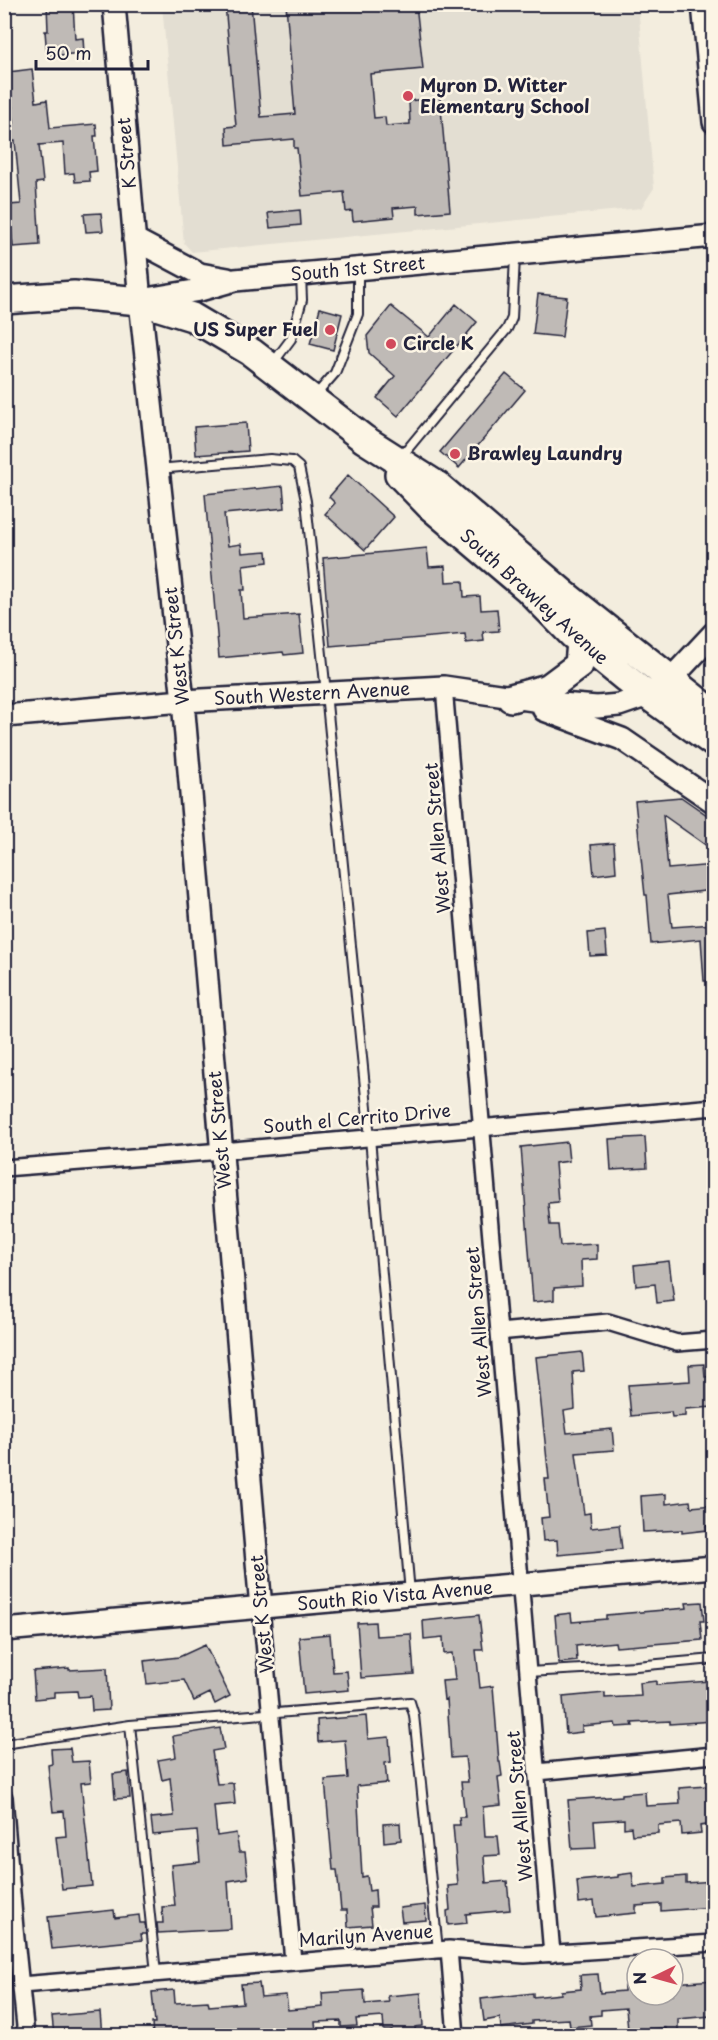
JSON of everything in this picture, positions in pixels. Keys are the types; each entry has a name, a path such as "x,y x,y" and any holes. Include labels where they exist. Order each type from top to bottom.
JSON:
{"highway":[{"name":"South 1st Street","path":"4,300 74,295 140,300"},
{"name":"South Brawley Avenue","path":"140,300 192,317 251,352 364,439 438,486 564,594 714,714"},
{"name":"South Brawley Avenue","path":"364,439 430,506 528,589 581,642 714,743"},
{"path":"511,698 548,688 579,665 581,642"}],"street":[{"name":"K Street","path":"114,4 140,300"},
{"path":"703,4 711,66 714,122"},
{"name":"South 1st Street","path":"140,300 200,290 235,280 714,236"},
{"path":"134,239 200,274 235,280"},
{"name":"West K Street","path":"140,300 183,701 293,1961"},
{"name":"South Western Avenue","path":"4,716 183,701 444,687 511,698 597,707 619,705 648,695 670,680 714,633"},
{"name":"West Allen Street","path":"444,687 552,1954"},
{"name":"South Western Avenue","path":"511,698 622,739 714,802"},
{"name":"South el Cerrito Drive","path":"4,1168 714,1107"},
{"path":"499,1332 608,1322 677,1342 714,1340"},
{"name":"South Rio Vista Avenue","path":"4,1630 714,1567"},
{"path":"537,1772 714,1755"},
{"path":"4,1797 10,1930 21,1985 26,2036"},
{"name":"Marilyn Avenue","path":"21,1985 443,1949 525,1955 714,1942"},
{"path":"443,1949 456,2036"}],"lane":[{"path":"398,461 507,329 512,318 515,254"},
{"path":"312,399 335,373 358,314 358,269"},
{"path":"270,367 291,339 302,300 301,274"},
{"path":"158,469 270,459 292,461 299,467 306,501 327,693 370,1138 410,1594"},
{"path":"528,1672 714,1659"},
{"path":"4,1744 130,1725 410,1702 414,1715 443,1949"},
{"path":"130,1725 156,1973"}],"shaded area":[{"name":"Myron D. Witter Elementary School","path":"162,5 638,5 654,188 641,208 192,252 184,243"}],"building":[{"path":"47,4 73,4 75,39 83,38 84,53 47,56 45,31 48,31"},
{"path":"225,4 251,4 261,117 295,114 286,4 363,4 364,8 416,4 423,69 370,74 374,118 385,117 386,126 410,124 409,101 440,97 450,211 418,214 418,206 393,208 394,217 353,221 352,211 346,212 344,192 302,196 294,139 227,145 226,127 236,126"},
{"path":"32,69 36,102 47,100 50,128 96,124 97,136 94,136 97,171 89,172 90,181 75,182 74,173 65,174 63,143 39,145 43,182 36,183 40,245 13,247 9,205 21,204 15,141 4,142 4,124 14,123 9,72"},
{"path":"300,210 301,225 270,228 268,213"},
{"path":"101,213 103,231 86,232 84,214"},
{"path":"538,294 567,297 562,337 533,334"},
{"path":"456,304 477,322 398,416 377,398 395,376 369,353 367,336 391,306 429,337"},
{"path":"320,308 342,314 333,350 310,344"},
{"path":"506,374 525,390 459,468 440,452"},
{"path":"246,423 248,451 196,455 194,427"},
{"path":"348,475 394,517 365,550 325,514 335,503 329,497"},
{"path":"283,486 285,508 224,514 228,546 241,544 242,553 267,551 268,562 243,565 245,590 241,590 243,618 299,614 303,653 284,655 283,652 219,658 205,494"},
{"path":"427,548 429,567 445,566 446,582 463,581 464,597 480,596 481,610 497,609 499,631 483,632 484,641 466,643 465,634 330,646 323,558"},
{"path":"681,797 714,820 714,851 663,815 668,869 714,865 714,890 668,895 672,927 714,924 714,981 704,981 701,939 651,944 635,801"},
{"path":"614,843 616,872 594,875 591,845"},
{"path":"605,931 607,955 590,956 588,933"},
{"path":"645,1137 647,1168 611,1170 609,1139"},
{"path":"567,1142 569,1161 555,1163 558,1202 548,1203 550,1225 558,1225 560,1246 597,1244 597,1259 581,1260 582,1286 554,1288 554,1300 533,1302 521,1147"},
{"path":"669,1261 674,1301 657,1303 655,1284 636,1286 634,1265"},
{"path":"582,1352 584,1371 573,1372 575,1409 564,1411 567,1433 612,1429 614,1450 576,1453 584,1514 590,1513 591,1528 619,1525 622,1549 558,1555 557,1540 543,1541 541,1518 549,1517 545,1479 549,1479 536,1357"},
{"path":"704,1364 705,1377 714,1376 714,1407 685,1409 685,1416 672,1417 671,1412 631,1416 628,1385 690,1381 689,1365"},
{"path":"666,1494 666,1504 690,1501 691,1507 714,1505 714,1525 706,1526 707,1530 682,1533 682,1530 643,1532 641,1496"},
{"path":"702,1602 704,1621 700,1621 702,1640 616,1647 615,1642 576,1646 577,1661 559,1663 555,1615 571,1613 572,1622 606,1619 606,1615 687,1608 686,1603"},
{"path":"479,1615 483,1650 476,1650 480,1688 493,1686 502,1776 498,1777 501,1805 483,1807 485,1836 498,1836 500,1855 484,1856 486,1883 507,1881 510,1910 466,1914 467,1923 448,1925 447,1911 450,1910 448,1886 458,1885 453,1825 460,1825 459,1817 465,1817 461,1782 468,1782 465,1757 451,1758 447,1699 444,1700 442,1681 455,1680 452,1653 444,1654 443,1637 424,1639 423,1621"},
{"path":"375,1622 376,1636 411,1634 414,1674 361,1678 357,1623"},
{"path":"330,1634 333,1672 347,1671 349,1690 304,1694 299,1637"},
{"path":"205,1645 230,1696 215,1704 210,1693 194,1701 184,1680 147,1684 144,1661 179,1657"},
{"path":"69,1668 69,1670 107,1668 109,1710 92,1711 91,1696 78,1697 77,1691 54,1692 54,1697 35,1699 33,1671"},
{"path":"656,1681 656,1685 710,1681 713,1721 670,1724 670,1721 632,1723 633,1726 616,1727 615,1723 582,1726 582,1732 566,1734 563,1697 605,1693 605,1698 641,1696 640,1683"},
{"path":"366,1716 368,1739 389,1737 391,1762 385,1763 387,1783 357,1786 362,1877 367,1876 369,1891 375,1890 376,1907 370,1907 372,1925 348,1927 347,1910 341,1910 337,1870 333,1870 325,1780 348,1778 345,1740 318,1742 317,1720"},
{"path":"220,1728 224,1749 212,1751 217,1784 233,1783 235,1804 214,1806 217,1836 236,1833 239,1852 245,1852 248,1878 228,1881 231,1929 158,1933 157,1923 163,1923 162,1907 175,1906 171,1865 200,1862 197,1831 153,1835 151,1818 174,1816 170,1778 162,1780 158,1760 176,1757 173,1736"},
{"path":"70,1748 72,1762 89,1761 91,1782 81,1783 92,1886 62,1889 56,1837 66,1836 64,1811 53,1812 48,1765 52,1764 51,1749"},
{"path":"128,1772 130,1798 115,1799 113,1774"},
{"path":"707,1786 708,1799 714,1799 714,1824 700,1826 701,1833 682,1835 681,1823 658,1825 658,1833 632,1835 631,1827 624,1828 624,1819 594,1821 596,1848 572,1849 568,1800 645,1792 646,1806 680,1804 679,1788"},
{"path":"400,1823 401,1840 384,1842 383,1824"},
{"path":"632,1873 634,1887 665,1884 665,1878 686,1876 686,1883 714,1881 714,1907 661,1911 661,1904 636,1906 636,1913 596,1917 594,1901 579,1903 577,1881 618,1877 618,1875"},
{"path":"425,1905 426,1920 402,1922 400,1908"},
{"path":"114,1910 115,1918 139,1915 140,1923 145,1923 146,1934 141,1934 142,1940 52,1949 48,1917"},
{"path":"598,1974 600,1993 624,1991 625,1986 625,2007 685,2007 685,1982 714,1980 714,2009 710,2009 711,2016 678,2019 678,2031 666,2032 665,2028 628,2030 626,2008 601,2010 601,2015 590,2016 591,2025 570,2027 569,2019 532,2021 532,2024 501,2028 500,2018 484,2021 481,1999 533,1993 533,1997 561,1994 561,1991 581,1989 580,1975"},
{"path":"259,1983 261,1997 286,1995 288,2010 323,2007 322,1993 364,1990 365,2004 389,2002 388,1996 421,1993 423,2026 415,2027 416,2036 392,2036 392,2030 384,2030 383,2017 356,2019 357,2026 341,2027 341,2021 315,2022 316,2031 296,2033 296,2036 153,2036 152,2023 155,2023 152,1992 174,1990 175,2003 208,2001 209,2006 243,2003 241,1984"},
{"path":"100,2012 102,2036 54,2036 52,2016"}],"place":[{"name":"Myron D. Witter Elementary School","path":"408,96"},
{"name":"US Super Fuel","path":"330,330"},
{"name":"Circle K","path":"391,344"},
{"name":"Brawley Laundry","path":"455,454"}]}
